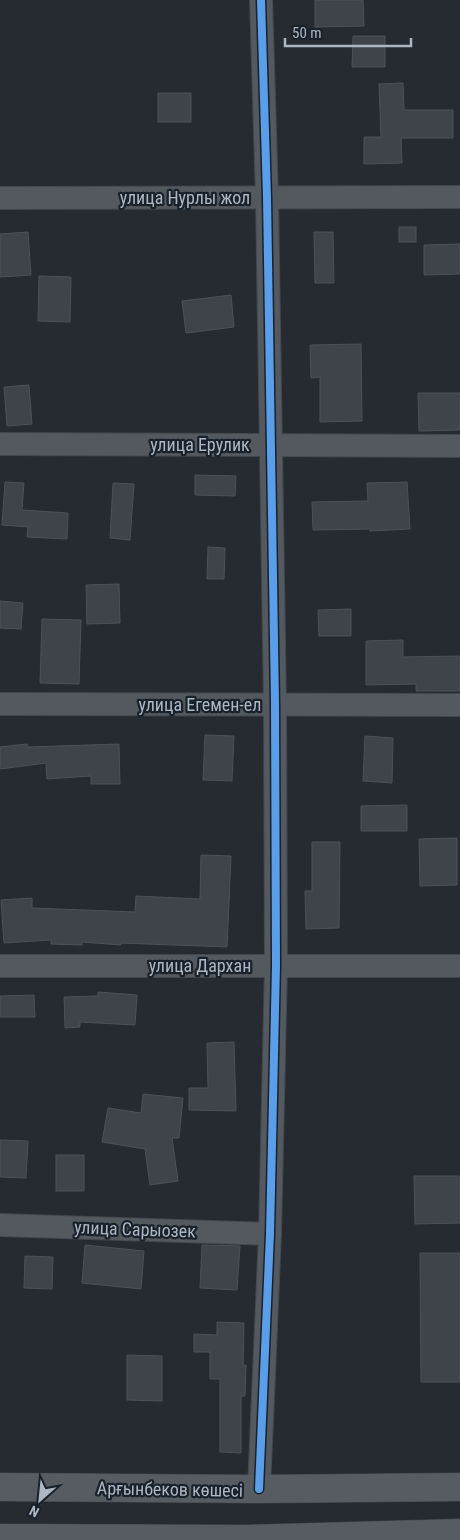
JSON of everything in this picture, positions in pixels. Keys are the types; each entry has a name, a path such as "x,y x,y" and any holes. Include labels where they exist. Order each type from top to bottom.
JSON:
{"main road":[{"name":"Арғынбеков көшесі","path":"0,1487 460,1488"},
{"path":"0,1538 249,1539 460,1533"}],"street":[{"path":"259,1489 270,1234 276,965 267,196 261,0"},
{"name":"улица Нурлы жол","path":"0,198 460,197"},
{"name":"улица Ерулик","path":"0,444 460,446"},
{"name":"улица Егемен-ел","path":"0,704 460,705"},
{"name":"улица Дархан","path":"0,966 460,966"},
{"name":"улица Сарыозек","path":"0,1225 270,1234"}],"building":[{"path":"315,0 363,0 364,26 315,27"},
{"path":"353,36 385,36 385,67 352,67"},
{"path":"403,83 404,110 453,110 453,138 401,138 402,163 364,164 364,137 381,137 379,84"},
{"path":"158,93 191,93 191,122 158,122"},
{"path":"399,227 416,227 416,242 399,242"},
{"path":"28,232 31,275 0,277 0,234"},
{"path":"314,232 333,232 334,283 315,283"},
{"path":"460,244 460,274 424,275 424,245"},
{"path":"39,276 71,277 70,322 38,321"},
{"path":"231,295 234,327 186,333 182,301"},
{"path":"361,344 362,421 320,422 320,377 311,378 310,345"},
{"path":"29,385 32,424 7,426 4,387"},
{"path":"418,393 460,393 460,430 419,431"},
{"path":"195,475 236,476 235,496 195,495"},
{"path":"5,482 24,483 22,510 68,513 67,539 27,537 28,527 2,525"},
{"path":"407,482 410,529 370,531 370,529 313,530 312,502 368,501 367,483"},
{"path":"113,483 134,484 130,540 110,538"},
{"path":"208,547 225,548 224,579 207,579"},
{"path":"119,584 120,623 87,624 86,585"},
{"path":"0,601 23,603 21,629 0,628"},
{"path":"351,609 351,636 319,636 318,610"},
{"path":"42,619 81,620 79,684 40,683"},
{"path":"403,640 403,657 460,656 460,691 416,691 416,684 366,685 366,641"},
{"path":"205,735 234,736 232,781 203,780"},
{"path":"365,736 393,738 392,783 363,781"},
{"path":"27,744 28,747 119,744 120,784 91,784 91,776 47,779 46,763 0,769 0,747"},
{"path":"407,805 407,831 361,831 361,806"},
{"path":"457,838 457,885 420,886 419,839"},
{"path":"312,842 340,842 339,928 306,929 305,891 312,891"},
{"path":"201,855 231,856 227,947 121,943 121,945 82,942 82,945 51,944 51,940 4,943 1,900 32,898 32,908 135,912 136,896 200,899"},
{"path":"98,992 137,995 135,1025 80,1022 80,1027 65,1028 64,997 98,996"},
{"path":"34,995 35,1017 0,1017 0,996"},
{"path":"234,1042 236,1111 189,1110 189,1088 208,1088 207,1043"},
{"path":"143,1094 183,1098 179,1138 172,1138 178,1181 150,1185 145,1149 102,1142 108,1108 141,1113"},
{"path":"0,1140 28,1141 26,1178 0,1177"},
{"path":"56,1155 84,1155 84,1191 56,1191"},
{"path":"414,1176 460,1176 460,1223 415,1224"},
{"path":"85,1245 144,1251 141,1289 82,1283"},
{"path":"202,1245 240,1246 237,1290 200,1288"},
{"path":"420,1253 460,1253 460,1382 421,1382"},
{"path":"25,1256 53,1257 52,1289 24,1288"},
{"path":"217,1322 244,1323 243,1365 246,1365 245,1396 241,1396 241,1453 220,1452 220,1379 210,1379 210,1352 194,1352 194,1334 217,1335"},
{"path":"127,1355 162,1356 162,1401 127,1400"}],"cycle path":[{"path":"259,1489 270,1234 276,965 275,704 267,197 261,0"}]}
